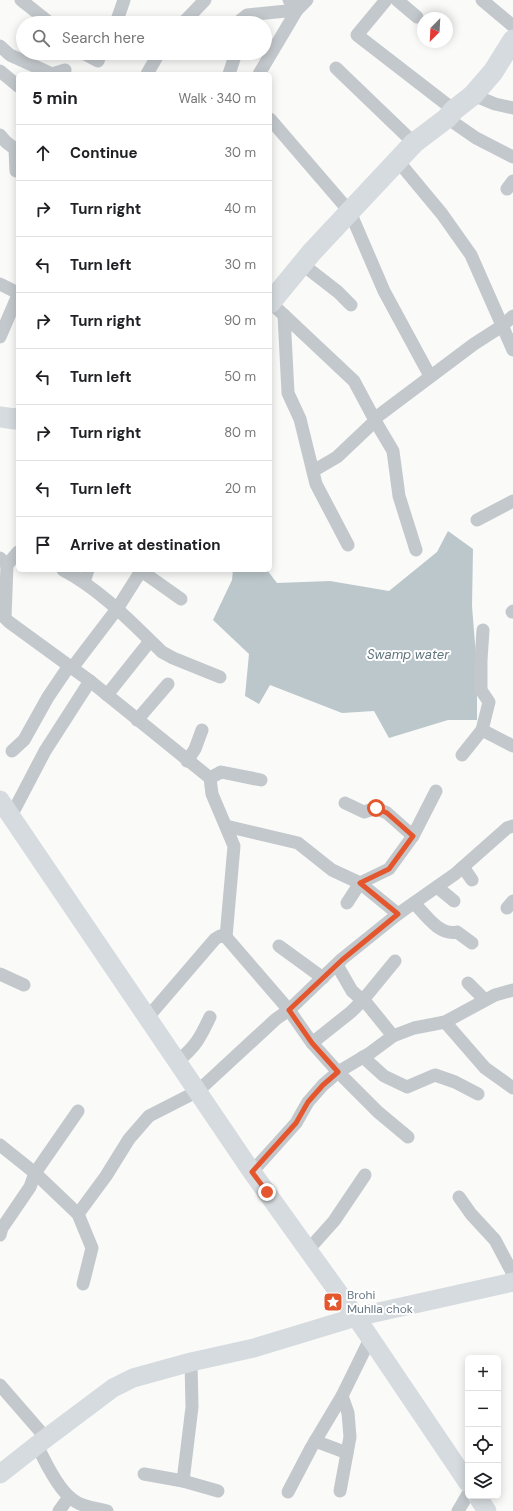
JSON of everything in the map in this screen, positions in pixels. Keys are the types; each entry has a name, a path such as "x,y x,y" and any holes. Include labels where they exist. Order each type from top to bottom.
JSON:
{"main road":[{"path":"273,305 302,264 414,143 473,95 493,72 513,40"},
{"path":"5,810 148,1017 252,1172 356,1317 465,1479"},
{"path":"0,1474 41,1441 113,1388 134,1378 192,1362 254,1348 356,1317 513,1282"},
{"path":"479,1499 487,1511"}],"street":[{"path":"21,0 34,4 44,16"},
{"path":"118,16 124,0"},
{"path":"190,16 205,0"},
{"path":"246,16 293,5 307,0"},
{"path":"386,0 357,35 476,138 513,157"},
{"path":"397,0 417,16"},
{"path":"482,0 513,26"},
{"path":"272,48 293,5"},
{"path":"0,46 10,55 16,58"},
{"path":"0,66 10,55"},
{"path":"21,60 48,72"},
{"path":"148,72 155,60"},
{"path":"230,72 234,60"},
{"path":"260,72 266,60"},
{"path":"336,68 414,143"},
{"path":"58,72 65,70"},
{"path":"0,71 16,84"},
{"path":"473,95 495,104 513,108"},
{"path":"272,122 350,212 384,291 430,376"},
{"path":"2,143 15,149 16,171"},
{"path":"398,161 442,214 471,255 513,350"},
{"path":"302,264 338,292 351,306"},
{"path":"0,284 16,293"},
{"path":"0,337 16,299"},
{"path":"273,305 354,381 374,420 394,451 399,496 416,550"},
{"path":"273,305 288,392 300,419 316,484 348,545"},
{"path":"312,471 337,457 374,420 430,376 502,326 513,316"},
{"path":"477,520 513,501"},
{"path":"16,553 3,562 5,618 90,681 210,778 212,794 234,846 226,937"},
{"path":"71,572 86,576 96,591 162,652 220,677"},
{"path":"12,752 24,740 48,697 116,609 139,572"},
{"path":"143,572 181,599"},
{"path":"462,755 482,730 489,702 481,690 483,630"},
{"path":"107,696 150,641"},
{"path":"5,810 90,681"},
{"path":"137,720 168,684"},
{"path":"188,761 195,749 202,730"},
{"path":"482,730 513,746"},
{"path":"210,778 221,772 261,780"},
{"path":"347,903 360,883 389,869 413,836 436,790"},
{"path":"345,803 364,812 376,808 387,813 413,836"},
{"path":"226,826 298,843 332,870 360,883 398,914"},
{"path":"78,1214 106,1176 129,1139 149,1116 198,1091 337,965 398,914 437,887 507,828 513,826"},
{"path":"462,867 472,880"},
{"path":"437,887 454,901"},
{"path":"414,903 441,930 451,934 457,932 472,943"},
{"path":"148,1017 215,939 220,936 226,937 289,1010 312,1043 338,1072 378,1112 408,1137"},
{"path":"279,946 323,978"},
{"path":"312,1043 351,1012 395,962"},
{"path":"337,965 352,991 368,1004 393,1036"},
{"path":"0,974 24,985"},
{"path":"468,983 485,1000"},
{"path":"252,1172 296,1123 308,1102 323,1085 338,1072 393,1036 414,1028 445,1022 495,995 513,990"},
{"path":"178,1061 190,1051 200,1039 210,1017"},
{"path":"445,1022 485,1068 513,1088"},
{"path":"363,1057 384,1076 407,1087 435,1075 455,1082 478,1094"},
{"path":"0,1235 2,1228 30,1186 35,1173 78,1111"},
{"path":"0,1145 35,1173 78,1214 92,1248 83,1284"},
{"path":"308,1250 334,1221 365,1175"},
{"path":"459,1197 471,1214 495,1240 513,1274"},
{"path":"288,1492 309,1445 342,1396 370,1338"},
{"path":"183,1481 192,1407 192,1362"},
{"path":"0,1385 41,1441 50,1471 70,1497 80,1504 107,1511"},
{"path":"340,1491 350,1438 348,1414 342,1396"},
{"path":"309,1445 347,1453"},
{"path":"144,1474 183,1481 218,1491"},
{"path":"59,1511 70,1497"},
{"path":"458,1511 465,1499"}],"water":[{"name":"Swamp water","path":"448,531 473,549 472,606 477,669 477,720 448,720 389,738 374,711 342,713 270,685 259,704 245,696 249,654 213,620 232,580 233,572 269,572 277,583 330,581 389,591 437,552"}],"place":[{"name":"Brohi Muhlla chok","path":"333,1302"}],"route":[{"path":"267,1192 252,1172 296,1123 308,1102 323,1085 338,1072 312,1043 289,1010 342,960 398,914 360,883 389,869 413,836 387,813 376,808"}]}
